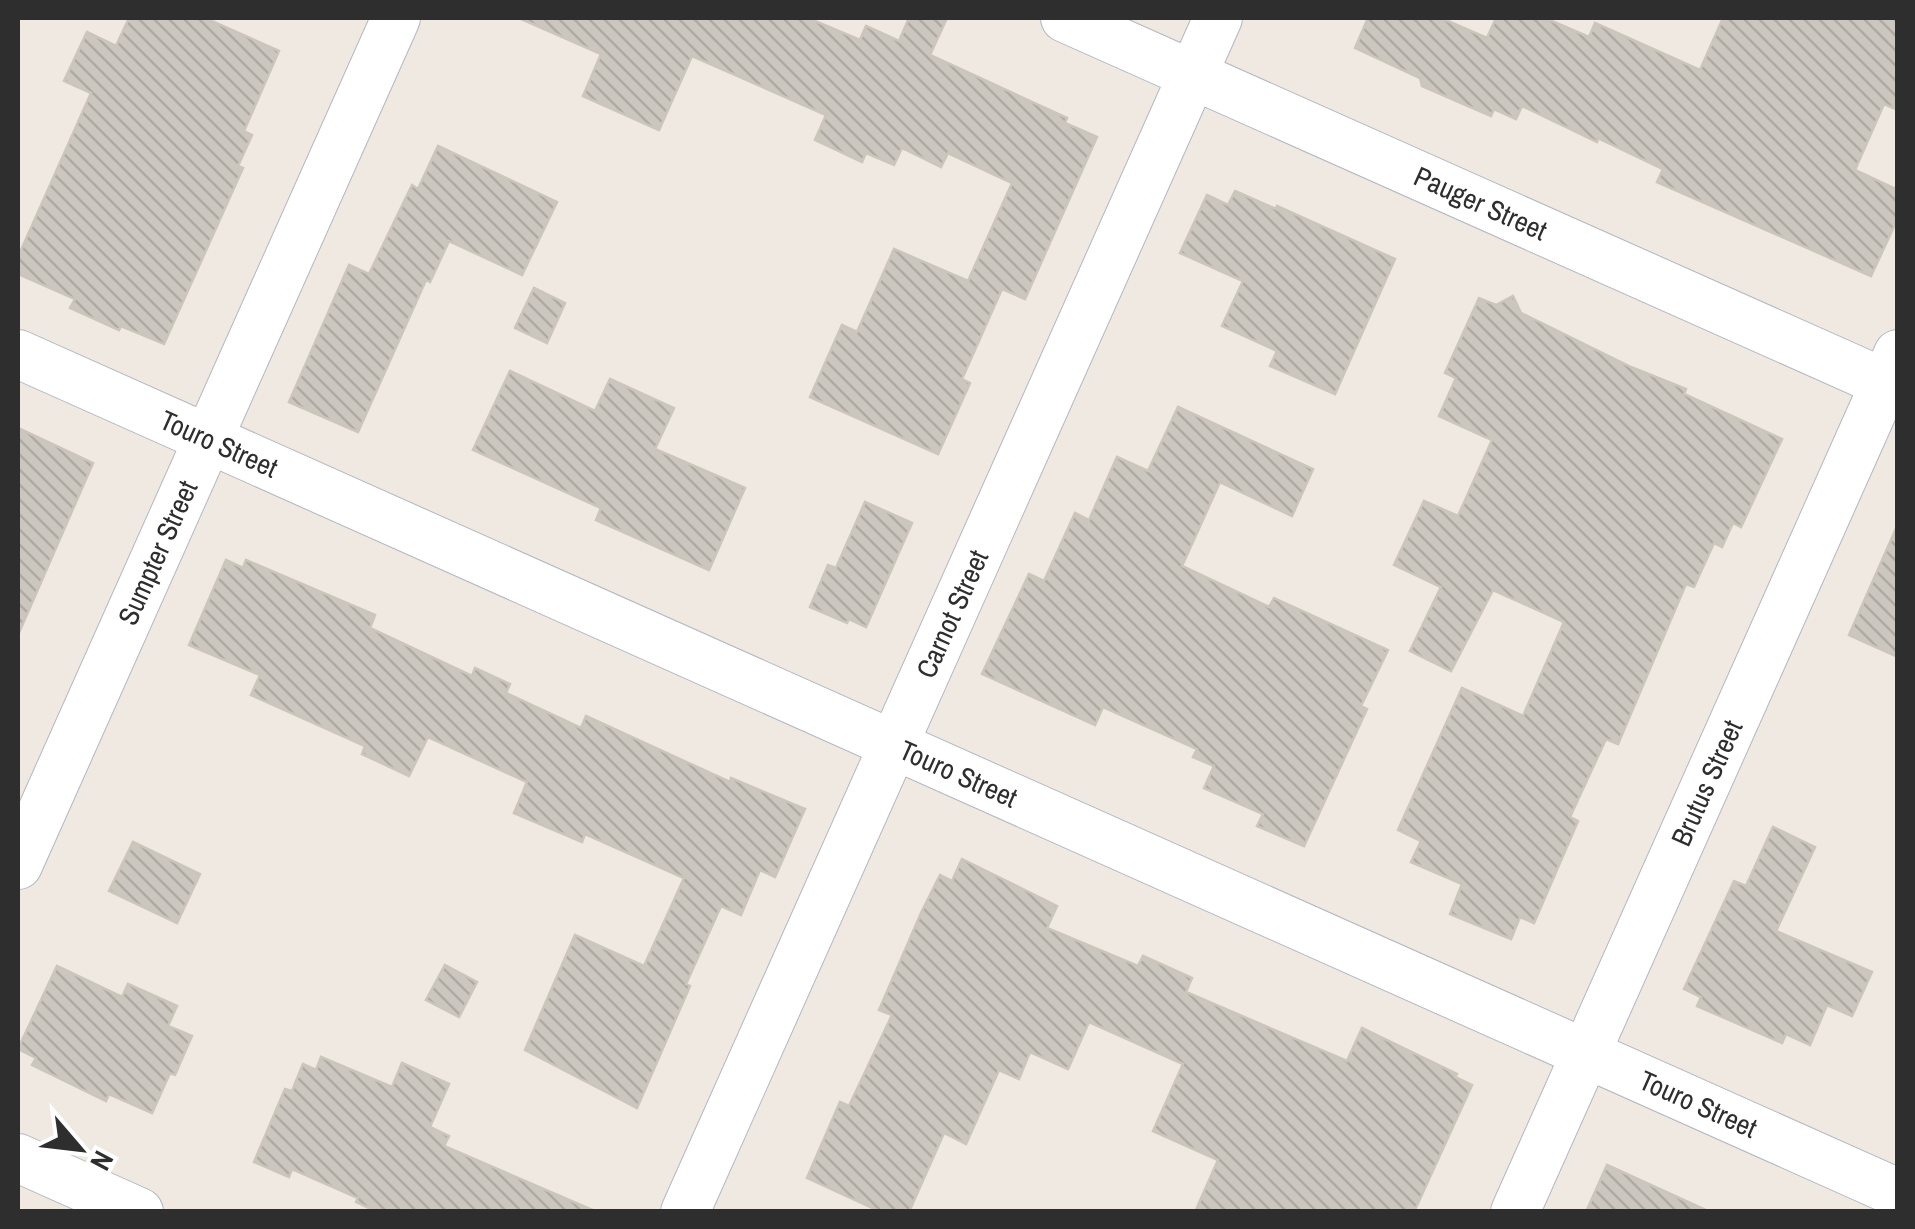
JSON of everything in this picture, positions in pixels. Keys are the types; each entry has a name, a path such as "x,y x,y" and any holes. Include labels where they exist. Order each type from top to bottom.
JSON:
{"street":[{"name":"Sumpter Street","path":"18,865 396,18"},
{"name":"Pauger Street","path":"1065,18 1893,376"},
{"name":"Carnot Street","path":"685,1212 1218,18"},
{"name":"Touro Street","path":"18,354 1898,1193"},
{"name":"Brutus Street","path":"1515,1212 1893,376"},
{"path":"18,1158 139,1212"}],"building":[{"path":"129,18 205,18 279,51 244,131 252,135 238,166 243,168 164,344 121,326 119,330 70,308 75,299 18,274 18,257 91,93 64,81 87,32 116,46"},
{"path":"519,18 808,18 860,40 866,26 899,41 909,18 947,18 930,55 1067,118 1065,123 1097,137 1025,299 1002,289 962,379 970,383 938,454 810,397 842,325 857,332 894,249 968,281 1012,183 948,153 941,167 902,148 894,165 866,153 862,162 815,140 826,115 692,56 659,130 583,96 601,54"},
{"path":"1368,18 1441,18 1487,38 1496,18 1545,18 1589,37 1595,23 1700,70 1723,18 1898,18 1898,110 1884,104 1855,170 1898,190 1898,218 1871,276 1657,182 1663,169 1598,138 1597,142 1522,106 1516,119 1494,109 1491,116 1422,86 1420,78 1355,48"},
{"path":"438,146 557,202 522,275 449,241 430,282 426,280 358,432 289,402 349,265 369,274 412,185 418,189"},
{"path":"1235,191 1395,259 1335,394 1270,366 1277,351 1222,326 1243,281 1180,253 1207,195 1228,205"},
{"path":"534,288 565,303 547,343 515,328"},
{"path":"1513,296 1521,313 1631,367 1686,389 1684,394 1782,439 1741,527 1733,523 1722,547 1714,543 1694,587 1686,584 1618,744 1606,739 1570,817 1578,821 1534,923 1520,917 1511,939 1450,914 1462,884 1411,862 1421,841 1398,830 1462,688 1523,716 1564,622 1493,590 1451,671 1410,651 1441,587 1394,565 1424,501 1458,516 1492,440 1439,416 1456,378 1445,373 1479,298 1496,305"},
{"path":"510,371 595,411 610,379 674,408 655,449 745,488 709,570 596,520 601,508 473,450"},
{"path":"1178,407 1313,469 1292,516 1220,482 1182,566 1269,607 1274,598 1388,650 1361,706 1367,709 1304,846 1257,826 1263,814 1204,788 1214,766 1193,757 1197,749 1103,707 1095,725 982,674 1029,574 1044,581 1075,513 1089,520 1117,457 1148,471"},
{"path":"18,428 93,463 18,635"},
{"path":"865,502 912,523 866,627 810,607 828,565 836,568"},
{"path":"1898,524 1898,657 1849,635"},
{"path":"226,560 243,568 246,560 375,615 370,628 472,676 475,668 510,684 506,693 581,728 586,716 730,782 731,778 805,809 775,877 760,870 741,915 721,906 637,1108 525,1050 575,935 644,966 684,878 585,834 582,842 514,813 527,782 428,737 409,776 362,754 365,746 251,695 260,675 189,645"},
{"path":"1773,827 1815,847 1776,931 1872,972 1852,1016 1827,1005 1810,1045 1786,1034 1782,1043 1697,1006 1701,997 1684,989 1734,881 1746,886"},
{"path":"133,842 200,874 177,923 109,891"},
{"path":"962,859 1057,906 1047,928 1138,966 1143,956 1192,978 1186,992 1347,1061 1362,1028 1472,1085 1414,1212 1195,1212 1218,1160 1153,1131 1183,1064 1089,1022 1068,1069 1030,1052 1019,1079 999,1070 966,1144 944,1133 909,1212 881,1212 807,1178 840,1102 849,1106 892,1015 879,1010 921,913 940,875 952,881"},
{"path":"445,965 477,982 459,1017 426,1000"},
{"path":"57,966 122,997 128,984 177,1006 168,1026 192,1036 152,1113 109,1094 106,1101 32,1065 36,1058 18,1049"},
{"path":"321,1057 392,1087 402,1063 449,1084 430,1127 449,1136 444,1146 597,1212 377,1212 356,1202 358,1198 292,1169 289,1177 254,1162 285,1089 292,1091 303,1064 316,1070"},
{"path":"1607,1165 1710,1212 1586,1212"}]}
